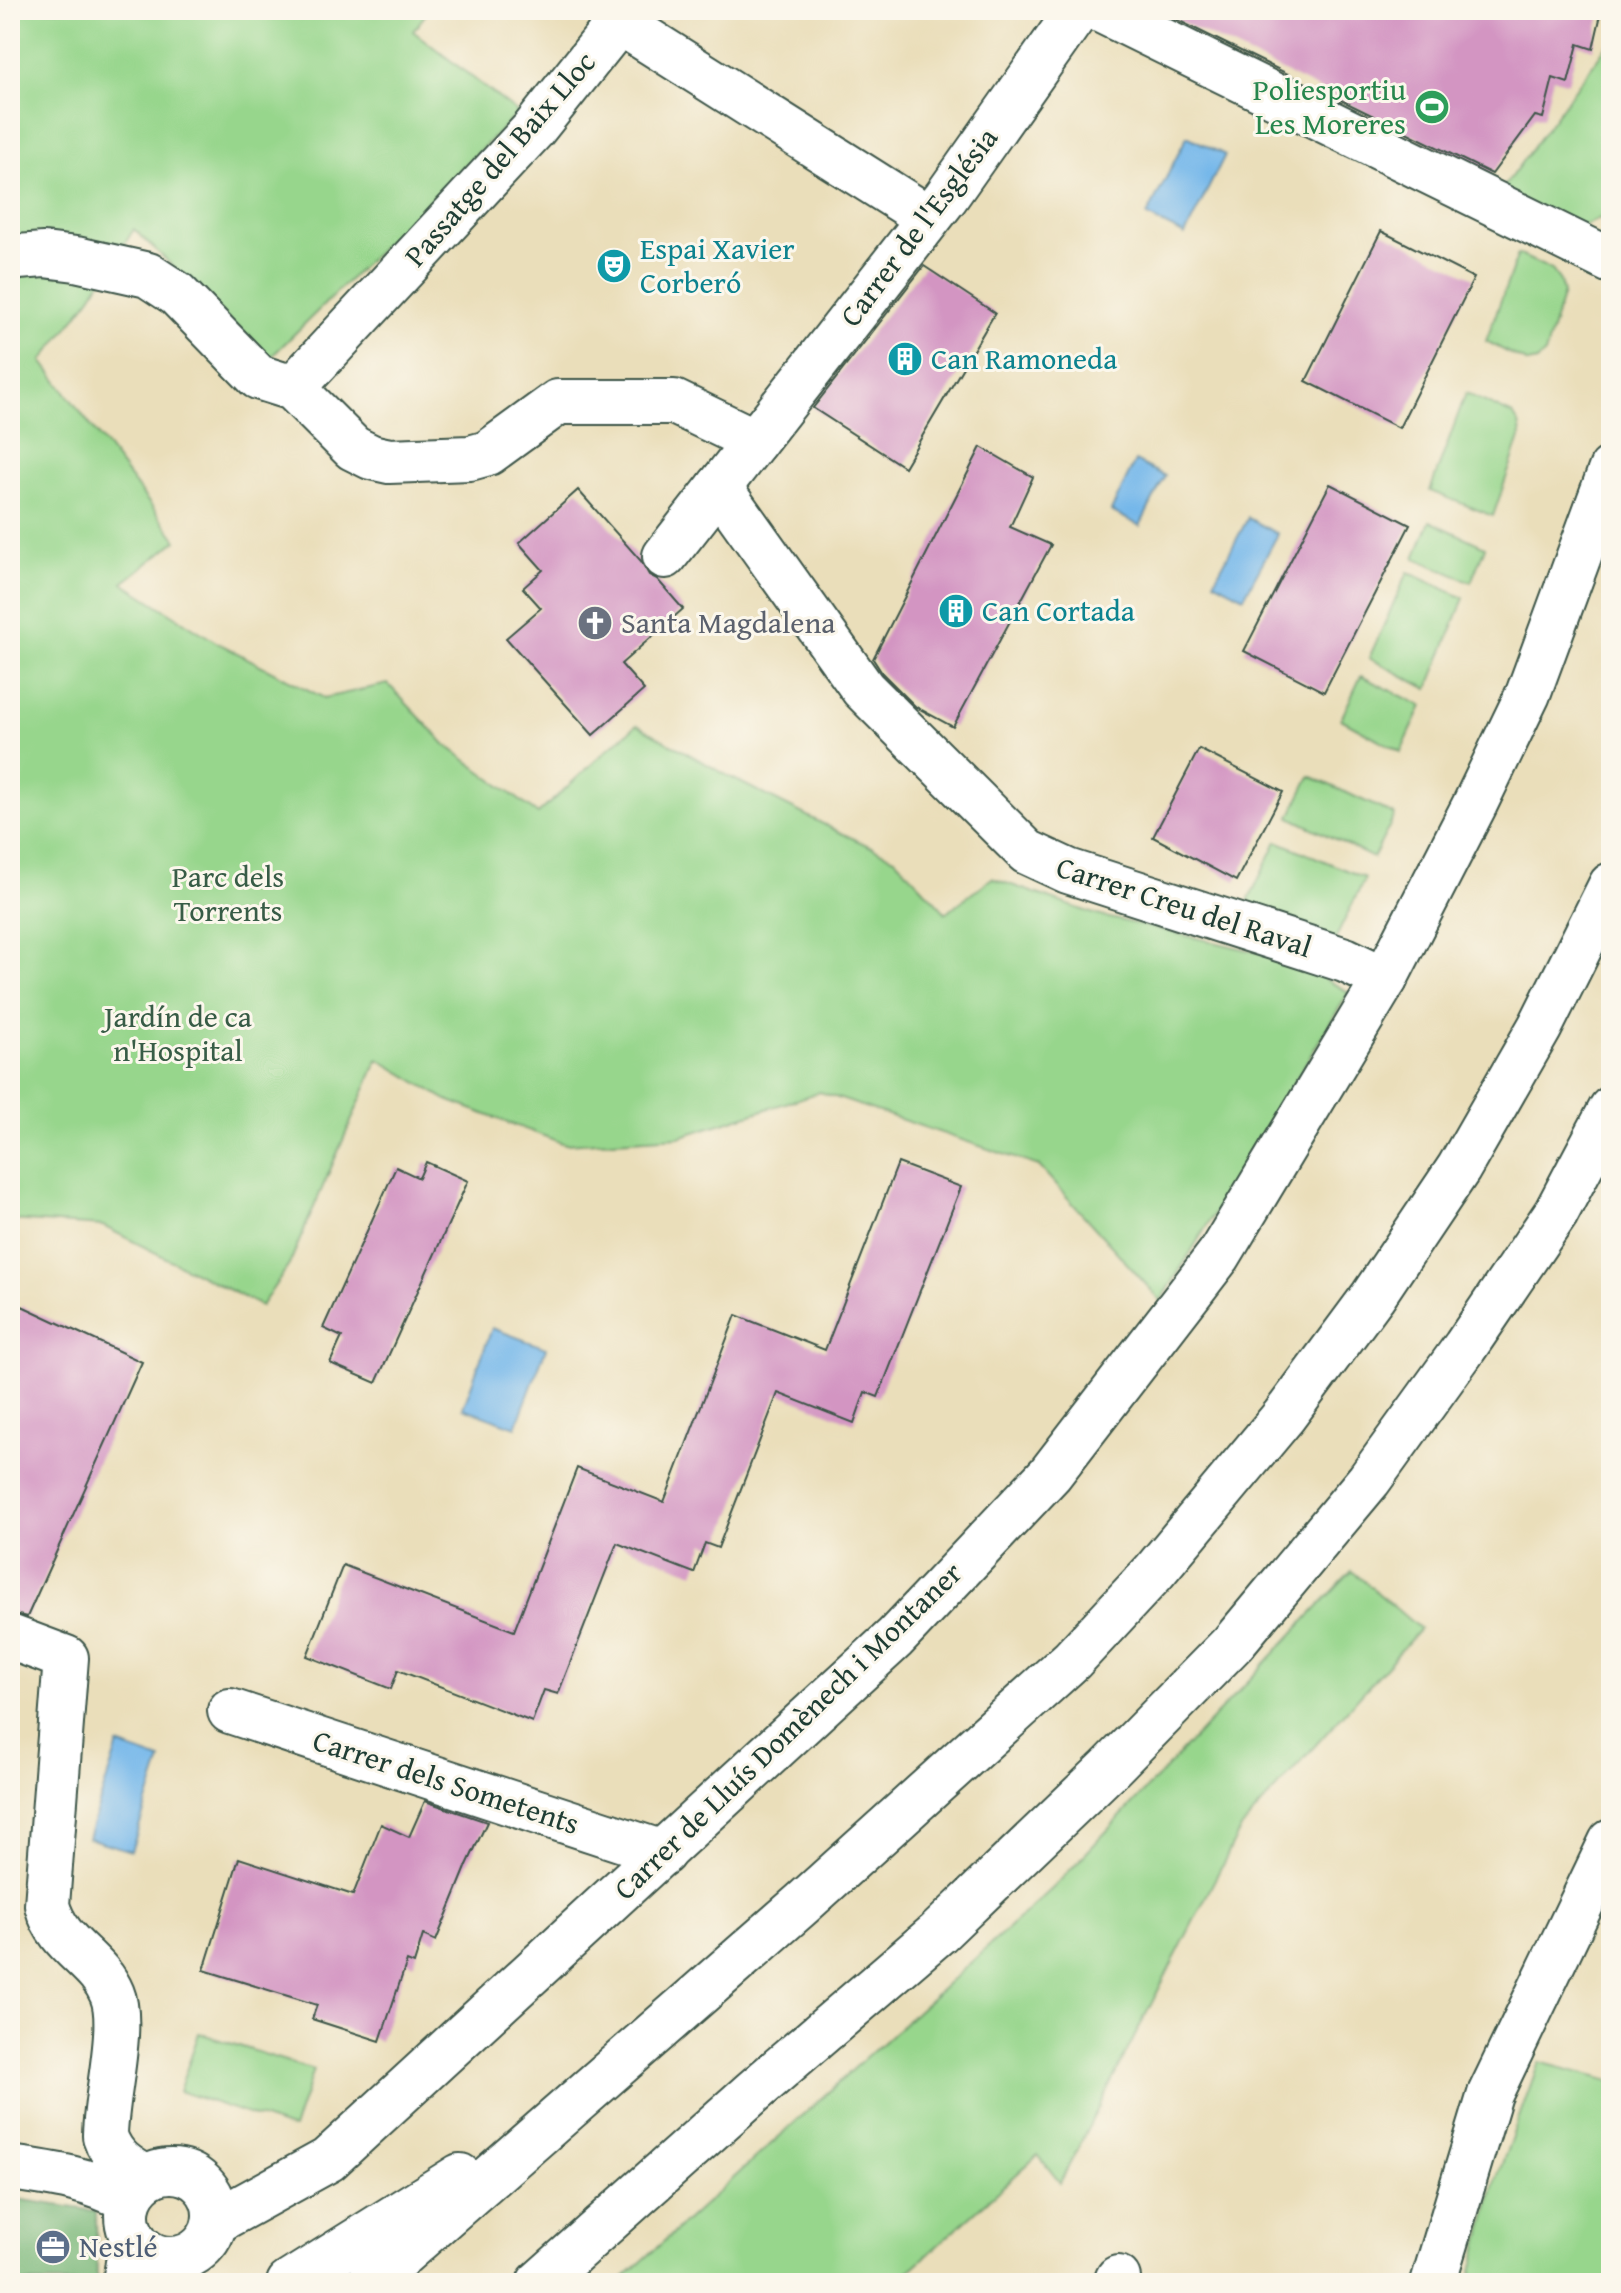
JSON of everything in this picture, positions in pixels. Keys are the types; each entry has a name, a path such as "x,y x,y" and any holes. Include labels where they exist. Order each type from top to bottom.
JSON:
{"main road":[{"name":"Carrer de l'Església","path":"665,556 929,218 1078,10"},
{"path":"1100,10 1611,261"},
{"name":"Passatge del Baix Lloc","path":"293,388 533,130 619,22 929,218"},
{"path":"10,260 44,255 148,275 177,294 258,377 293,388 353,448 371,457 389,461 470,458 488,453 558,402 674,402 755,441"},
{"name":"Carrer de Lluís Domènech i Montaner","path":"215,2222 328,2160 895,1638 1050,1474 1219,1255 1385,979 1528,694 1611,469"},
{"name":"Carrer Creu del Raval","path":"719,487 863,689 1027,852 1068,871 1345,960 1385,979"},
{"path":"369,2283 802,1904 1072,1660 1154,1572 1284,1416 1373,1296 1442,1194 1540,1027 1611,885"},
{"path":"539,2283 754,2091 938,1933 1110,1768 1233,1643 1369,1480 1465,1347 1556,1213 1611,1109"},
{"path":"10,1637 66,1658 47,1905 52,1922 62,1936 104,1980 113,1996 118,2019 105,2136 120,2162 148,2197 143,2249 159,2258 178,2259 195,2253 208,2239 215,2222 215,2204 205,2185 148,2197 64,2175 10,2168"},
{"name":"Carrer dels Sometents","path":"230,1711 663,1853"},
{"path":"1433,2283 1490,2094 1611,1842"},
{"path":"289,2283 574,2104"},
{"path":"148,2197 219,2173 286,2185"},
{"path":"125,2283 148,2197"}],"green space":[{"name":"Parc dels Torrents","path":"10,10 429,10 413,31 518,113 269,359 134,229 91,297 42,361 177,540 123,583 216,642 324,698 388,684 446,745 538,814 637,725 732,778 895,858 946,913 992,878 1097,915 1287,959 1349,992 1161,1301 1039,1166 820,1092 679,1137 565,1144 447,1100 378,1059 289,1265 261,1306 103,1226 10,1220"},
{"path":"1611,40 1611,213 1571,232 1497,196"},
{"path":"1518,254 1552,270 1560,281 1563,293 1545,354 1537,361 1528,363 1486,341"},
{"path":"1466,393 1513,415 1519,424 1521,435 1493,516 1430,491"},
{"path":"1430,521 1485,547 1471,582 1415,558"},
{"path":"1408,572 1464,598 1428,689 1369,658"},
{"path":"1361,676 1422,706 1401,752 1341,719"},
{"path":"1310,776 1395,815 1373,858 1290,817"},
{"path":"1277,841 1365,878 1331,948 1241,916"},
{"path":"1352,1571 1420,1629 1241,1828 1060,2183 1038,2155 896,2283 618,2283 1054,1887"},
{"path":"199,2033 313,2070 293,2129 179,2091"},
{"path":"1539,2062 1611,2081 1611,2283 1469,2283 1494,2186"},
{"name":"Nestlé","path":"10,2198 96,2211 97,2283 10,2283"}],"water":[{"path":"1187,136 1225,155 1185,235 1147,216"},
{"path":"1135,461 1165,476 1140,526 1111,511"},
{"path":"1248,518 1278,534 1244,597 1214,581"},
{"path":"492,1328 546,1348 516,1427 463,1408"},
{"path":"118,1745 161,1760 131,1851 88,1838"}],"building":[{"name":"Poliesportiu Les Moreres","path":"1157,10 1602,10 1593,49 1578,44 1568,83 1553,78 1543,118 1535,116 1492,174"},
{"path":"1381,231 1474,278 1399,428 1306,381"},
{"name":"Can Ramoneda","path":"924,266 995,313 904,467 813,408"},
{"name":"Can Cortada","path":"981,447 1033,477 1010,527 1051,545 953,727 916,707 882,673 873,659"},
{"path":"1330,484 1410,525 1324,692 1244,651"},
{"name":"Santa Magdalena","path":"578,490 641,561 649,575 657,579 683,609 621,664 644,690 593,735 506,638 541,608 523,588 543,570 519,543"},
{"path":"1199,749 1283,792 1236,881 1153,837"},
{"path":"426,1162 468,1181 376,1383 330,1363 342,1337 323,1328 396,1167 419,1178"},
{"path":"898,1163 961,1187 878,1397 865,1392 854,1423 778,1393 718,1548 705,1543 694,1573 617,1543 558,1694 544,1690 532,1722 398,1670 391,1689 307,1656 343,1565 514,1631 577,1468 664,1502 736,1315 825,1350"},
{"path":"22,1306 142,1362 27,1617 10,1613 10,1332"},
{"path":"425,1801 487,1822 436,1941 423,1935 414,1964 407,1961 380,2041 312,2019 317,2005 204,1970 239,1858 353,1895 381,1824 409,1837"}],"place":[{"name":"Poliesportiu Les Moreres","path":"1432,107"},
{"name":"Espai Xavier Corberó","path":"614,266"},
{"name":"Can Ramoneda","path":"905,359"},
{"name":"Can Cortada","path":"956,611"},
{"name":"Santa Magdalena","path":"595,623"},
{"name":"Nestlé","path":"53,2247"}],"park label":[{"name":"Jardín de ca n'Hospital","path":"178,1034"}]}
